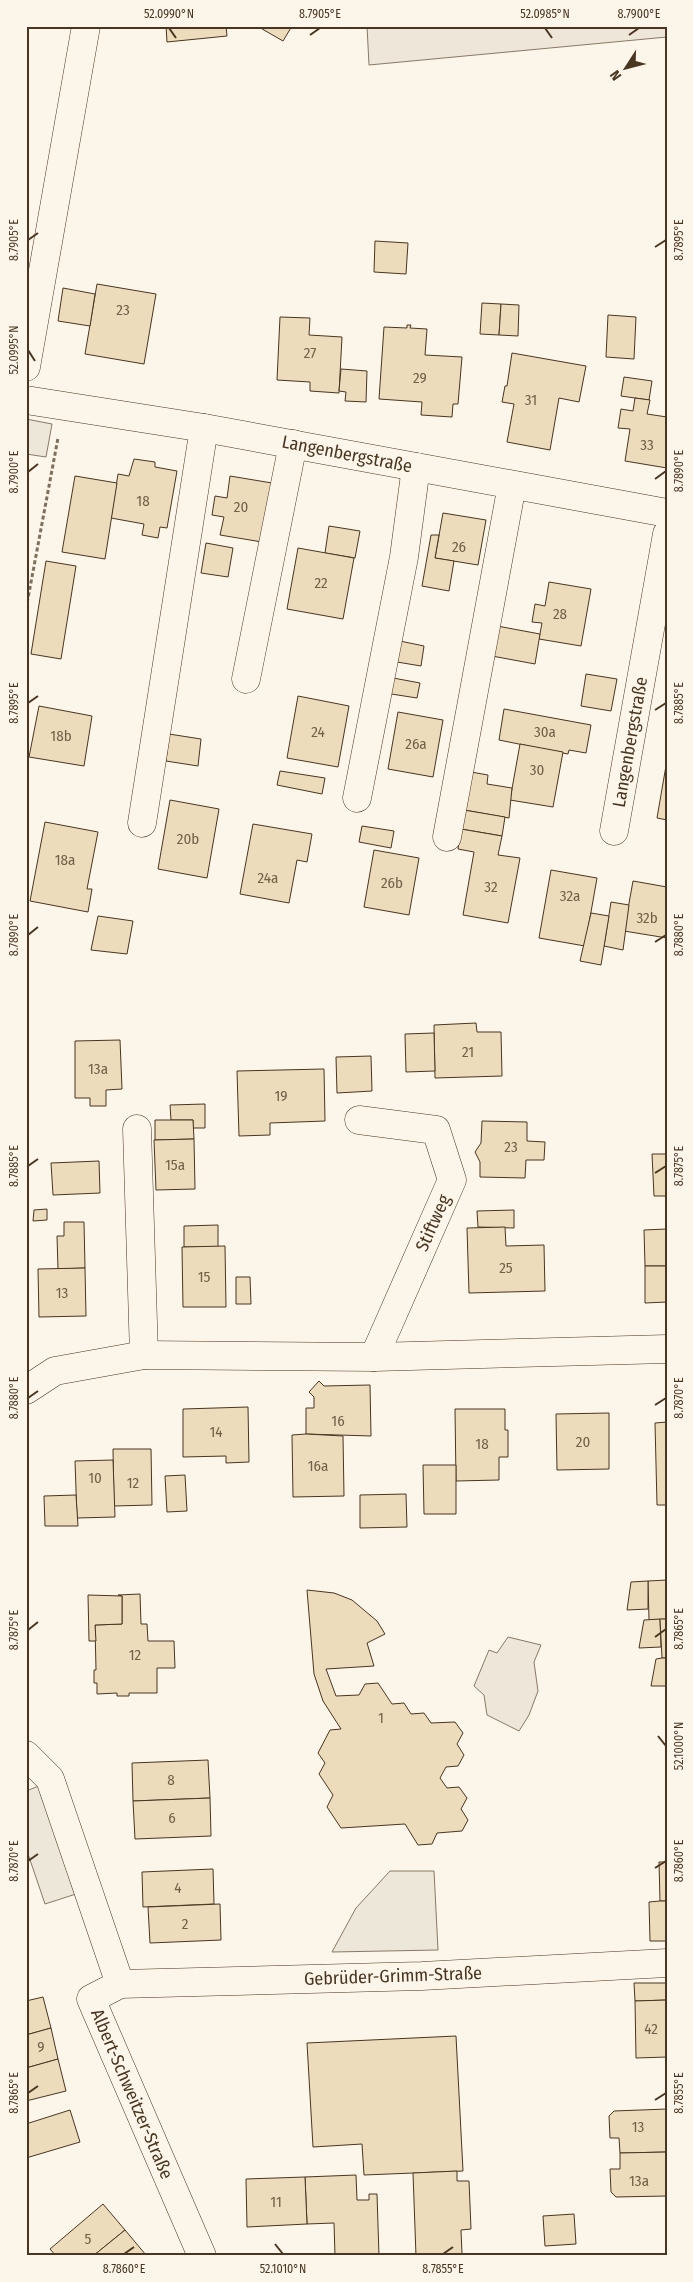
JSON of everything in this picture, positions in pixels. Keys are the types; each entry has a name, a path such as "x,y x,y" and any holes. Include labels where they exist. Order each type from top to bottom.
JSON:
{"street":[{"path":"26,366 86,26"},
{"name":"Langenbergstraße","path":"26,400 204,428 667,513"},
{"path":"142,823 204,428"},
{"path":"246,679 293,444"},
{"path":"357,798 404,558 416,467"},
{"path":"447,837 512,485"},
{"name":"Langenbergstraße","path":"614,831 667,534"},
{"name":"Stiftweg","path":"359,1120 436,1130 452,1180 374,1357"},
{"path":"137,1129 144,1355"},
{"path":"26,1390 55,1371 144,1355 374,1357 667,1349"},
{"name":"Albert-Schweitzer-Straße","path":"26,1755 50,1779 120,1984 91,1999 202,2256"},
{"name":"Gebrüder-Grimm-Straße","path":"120,1984 422,1976 667,1963"}],"path":[{"path":"26,609 64,406"}],"shaded area":[{"path":"367,26 667,26 667,37 369,65"},
{"path":"26,419 52,424 46,457 26,454"},
{"path":"508,1637 541,1645 534,1662 538,1691 529,1715 519,1731 487,1715 484,1695 474,1686 489,1650 497,1653"},
{"path":"39,1786 76,1894 45,1904 26,1848 26,1791"},
{"path":"390,1871 434,1871 438,1950 332,1952 356,1908"}],"building":[{"path":"166,26 226,26 227,36 167,42"},
{"path":"257,26 292,26 283,41"},
{"path":"375,241 408,243 406,274 374,272"},
{"path":"97,284 156,294 144,364 85,354"},
{"path":"63,288 95,294 90,326 58,321"},
{"path":"482,303 501,304 499,335 480,334"},
{"path":"501,304 519,305 518,336 499,335"},
{"path":"608,315 636,317 634,359 606,357"},
{"path":"280,317 310,318 309,335 342,337 339,393 310,391 310,382 277,380"},
{"path":"407,325 411,325 410,328 427,329 425,355 462,357 458,404 453,404 452,417 421,415 422,402 379,399 384,327 407,328"},
{"path":"512,353 586,366 579,402 559,398 550,450 507,442 514,404 502,402 505,386 507,386"},
{"path":"341,369 367,371 366,402 345,401 346,392 339,391"},
{"path":"624,377 652,381 649,400 621,396"},
{"path":"635,398 650,400 647,414 667,417 667,468 625,461 630,429 618,428 621,409 633,411"},
{"path":"134,459 155,462 155,467 177,471 167,528 160,527 158,538 142,535 144,524 111,518 118,474 129,476"},
{"path":"75,476 117,483 105,559 62,552"},
{"path":"230,476 272,483 262,542 220,535 224,517 212,515 215,496 227,498"},
{"path":"443,513 486,520 478,565 435,558"},
{"path":"329,526 360,531 355,558 325,553"},
{"path":"431,535 439,535 435,558 454,561 449,591 422,586"},
{"path":"206,543 233,548 228,577 201,573"},
{"path":"298,548 354,558 343,619 287,609"},
{"path":"46,561 76,566 61,659 31,654"},
{"path":"549,582 591,589 581,646 539,639 542,623 532,622 535,604 545,606"},
{"path":"497,626 540,634 535,664 492,656"},
{"path":"395,640 424,646 421,666 391,661"},
{"path":"586,674 617,679 611,711 581,706"},
{"path":"388,677 420,683 417,698 385,693"},
{"path":"298,696 349,706 338,767 287,758"},
{"path":"39,706 92,716 84,766 29,757"},
{"path":"504,709 591,725 586,753 569,750 568,754 499,740"},
{"path":"398,712 443,720 433,777 388,769"},
{"path":"169,734 201,739 198,766 166,761"},
{"path":"520,744 563,752 553,807 510,800"},
{"path":"667,760 667,820 657,818"},
{"path":"280,771 325,778 322,794 277,785"},
{"path":"471,772 488,775 487,784 512,788 509,818 464,810"},
{"path":"170,800 219,809 207,878 158,869"},
{"path":"464,810 505,817 502,836 461,829"},
{"path":"45,822 98,832 87,889 92,889 88,912 30,901"},
{"path":"253,824 312,834 307,862 297,860 289,903 240,894"},
{"path":"362,826 394,831 391,848 359,842"},
{"path":"461,829 502,836 498,855 520,858 508,923 463,915 474,852 458,849"},
{"path":"374,850 419,858 409,915 364,907"},
{"path":"551,870 597,878 585,946 539,938"},
{"path":"633,881 667,887 667,938 624,931"},
{"path":"611,902 629,905 623,950 604,946"},
{"path":"591,913 609,916 601,965 580,961"},
{"path":"98,916 133,921 127,954 91,950"},
{"path":"476,1023 477,1032 501,1032 502,1076 435,1078 434,1025"},
{"path":"434,1033 435,1071 406,1072 405,1034"},
{"path":"120,1040 122,1089 106,1090 106,1106 90,1106 90,1098 75,1098 75,1041"},
{"path":"371,1056 372,1091 337,1093 336,1057"},
{"path":"324,1069 325,1121 270,1123 270,1135 239,1136 237,1071"},
{"path":"205,1104 205,1128 193,1128 193,1120 171,1120 170,1105"},
{"path":"155,1120 193,1120 194,1139 155,1140"},
{"path":"482,1121 527,1122 527,1141 545,1142 544,1160 526,1160 525,1178 480,1177 480,1162 475,1152 481,1143"},
{"path":"194,1139 195,1189 156,1190 154,1140"},
{"path":"652,1154 667,1154 667,1196 654,1196"},
{"path":"99,1161 100,1193 53,1195 51,1163"},
{"path":"47,1209 47,1220 33,1221 34,1210"},
{"path":"514,1210 514,1228 478,1227 477,1211"},
{"path":"64,1222 84,1222 85,1268 58,1269 57,1236 64,1236"},
{"path":"218,1225 218,1247 184,1247 184,1226"},
{"path":"505,1227 506,1246 544,1245 545,1291 469,1293 467,1228"},
{"path":"667,1229 667,1266 645,1266 644,1230"},
{"path":"225,1246 226,1307 183,1307 182,1247"},
{"path":"645,1266 667,1266 667,1302 645,1303"},
{"path":"85,1268 86,1316 39,1317 38,1269"},
{"path":"236,1277 250,1277 251,1304 236,1304"},
{"path":"319,1381 324,1386 370,1385 371,1436 306,1434 306,1408 314,1408 314,1397 309,1392"},
{"path":"248,1407 249,1462 226,1463 226,1456 183,1457 183,1409"},
{"path":"455,1409 505,1409 505,1430 508,1430 508,1457 499,1457 499,1480 456,1481"},
{"path":"609,1413 609,1469 557,1470 556,1414"},
{"path":"667,1422 667,1505 657,1505 655,1423"},
{"path":"292,1435 343,1436 344,1496 293,1497"},
{"path":"113,1449 151,1449 152,1505 114,1506"},
{"path":"113,1460 115,1517 77,1518 75,1461"},
{"path":"423,1465 456,1465 456,1514 424,1514"},
{"path":"185,1475 187,1511 167,1512 165,1476"},
{"path":"406,1494 407,1527 360,1528 360,1495"},
{"path":"76,1495 78,1526 45,1526 44,1496"},
{"path":"667,1580 667,1619 649,1620 648,1581"},
{"path":"648,1581 648,1609 627,1610 631,1582"},
{"path":"307,1590 334,1593 352,1600 377,1621 385,1634 367,1643 374,1666 326,1669 336,1696 359,1695 365,1684 378,1683 392,1704 404,1703 411,1714 424,1713 431,1723 455,1722 463,1733 457,1744 464,1755 458,1766 446,1767 440,1778 447,1788 459,1787 467,1798 461,1809 468,1820 462,1831 437,1833 432,1844 418,1845 405,1824 341,1828 327,1807 333,1795 319,1774 325,1763 318,1753 330,1730 341,1729 323,1701 314,1674"},
{"path":"140,1594 141,1624 147,1624 148,1641 174,1641 175,1668 157,1668 157,1693 129,1693 129,1696 117,1696 117,1693 97,1694 97,1683 94,1683 94,1670 96,1670 95,1625 122,1624 122,1596 118,1595"},
{"path":"88,1595 122,1596 122,1624 95,1625 96,1641 89,1641"},
{"path":"660,1619 661,1647 639,1648 644,1620"},
{"path":"660,1619 667,1619 667,1658 662,1658"},
{"path":"667,1658 667,1686 651,1686 656,1659"},
{"path":"208,1760 210,1798 133,1801 132,1763"},
{"path":"210,1798 211,1836 135,1839 133,1801"},
{"path":"659,1862 667,1862 667,1901 660,1901"},
{"path":"213,1869 214,1904 143,1907 142,1872"},
{"path":"667,1901 667,1941 650,1941 649,1902"},
{"path":"220,1904 221,1940 150,1943 148,1907"},
{"path":"634,1983 666,1983 667,2000 635,2001"},
{"path":"43,1997 51,2028 26,2035 26,2001"},
{"path":"667,2000 667,2057 636,2058 635,2001"},
{"path":"51,2028 58,2059 26,2068 26,2035"},
{"path":"456,2036 463,2171 364,2175 362,2144 313,2147 307,2043"},
{"path":"58,2059 66,2091 26,2101 26,2068"},
{"path":"667,2109 667,2152 620,2153 619,2138 610,2138 609,2116 614,2111"},
{"path":"70,2110 80,2142 26,2158 26,2124"},
{"path":"667,2152 667,2196 616,2197 611,2192 610,2169 620,2169 620,2153"},
{"path":"457,2171 457,2181 469,2181 471,2229 461,2230 462,2254 416,2256 413,2173"},
{"path":"356,2175 357,2200 369,2200 369,2194 377,2194 379,2256 335,2256 334,2223 307,2224 305,2177"},
{"path":"305,2177 307,2224 247,2227 246,2179"},
{"path":"103,2204 125,2230 93,2256 56,2256 50,2249"},
{"path":"574,2214 576,2244 545,2246 543,2216"},
{"path":"125,2230 146,2255 93,2256"}]}
